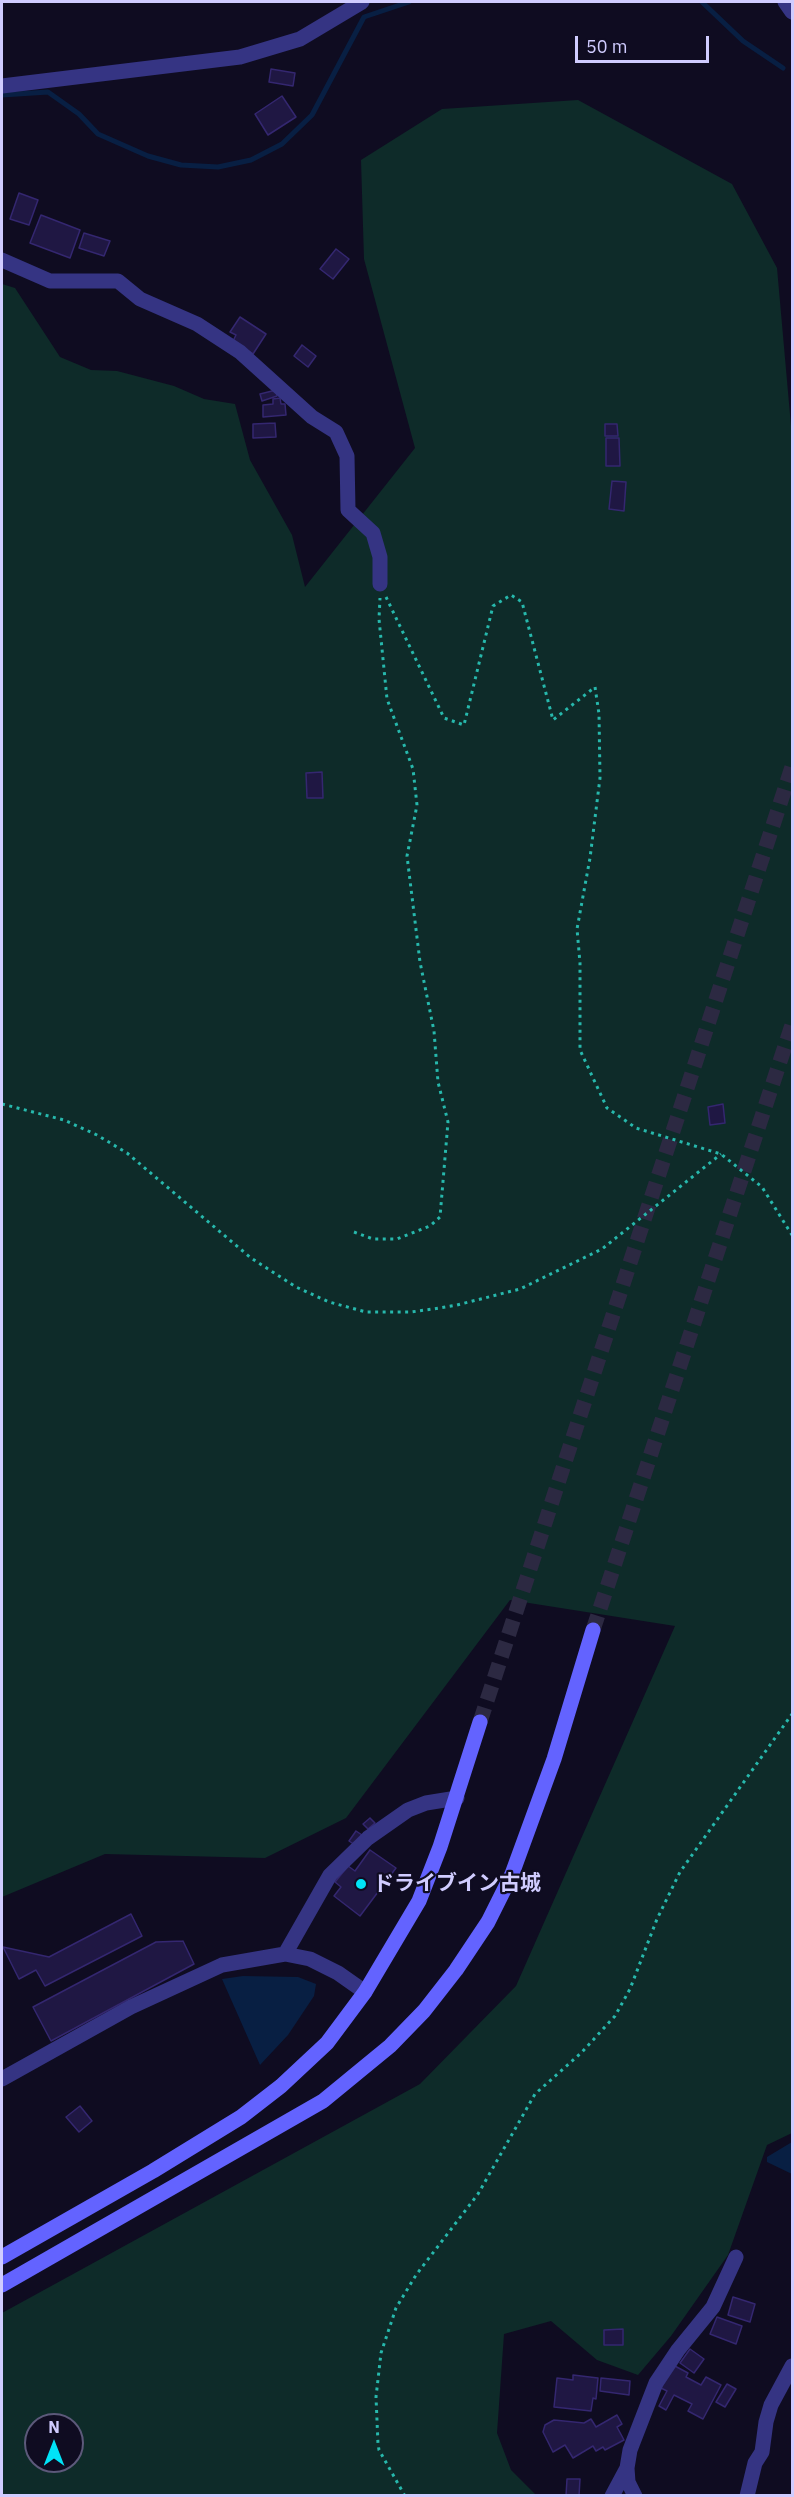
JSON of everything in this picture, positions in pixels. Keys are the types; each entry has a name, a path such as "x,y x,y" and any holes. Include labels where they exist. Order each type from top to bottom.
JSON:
{"street":[{"path":"2,86 240,57 300,39 362,2"},
{"path":"785,2 792,12"},
{"path":"2,260 50,281 118,281 140,299 197,324 240,352 312,417 336,432 347,456 348,510 373,533 380,557 380,584"},
{"path":"2,2285 322,2101 390,2046 424,2011 456,1970 488,1922 512,1874 554,1759 593,1630"},
{"path":"2,2257 153,2171 241,2117 281,2086 327,2043 365,1992 419,1901 480,1722"},
{"path":"285,1954 330,1875 368,1838 408,1810 426,1803 456,1798"},
{"path":"2,2079 131,2007 193,1976 222,1965 285,1954 310,1959 338,1973 365,1992"},
{"path":"635,2496 628,2482 627,2468 630,2450 656,2383 678,2350 713,2307 736,2257"},
{"path":"747,2496 755,2463 762,2452 771,2405 792,2366"},
{"path":"612,2496 627,2468"}],"path":[{"path":"380,584 444,718 464,725 493,606 511,595 522,602 554,720 595,687 599,714 600,778 590,858 577,929 580,963 580,1050 607,1108 636,1128 721,1154 762,1187 792,1235"},
{"path":"354,1232 373,1239 397,1239 430,1226 440,1216 448,1122 438,1082 434,1031 420,962 407,856 417,805 413,769 387,699 379,619 380,584"},
{"path":"2,1104 64,1120 97,1135 128,1153 251,1258 296,1287 329,1302 366,1312 411,1312 445,1307 520,1289 602,1249 721,1154"},
{"path":"405,2496 379,2450 378,2444 376,2397 381,2353 396,2308 416,2275 478,2194 535,2094 582,2052 615,2016 630,1989 657,1919 680,1872 792,1714"}],"green space":[{"path":"578,100 732,184 777,268 792,437 792,2133 767,2145 728,2255 671,2336 638,2375 597,2360 551,2321 504,2334 497,2433 511,2470 536,2495 2,2495 2,2313 420,2084 516,1986 675,1626 510,1600 346,1818 265,1858 105,1854 2,1897 2,284 15,288 60,357 91,370 117,371 174,386 204,399 235,404 250,460 292,535 305,587 415,448 364,259 361,160 442,109"}],"water":[{"path":"243,1976 298,1977 316,1984 314,1996 288,2035 260,2065 222,1979"},
{"path":"792,2142 792,2174 767,2162 767,2157"}],"building":[{"path":"271,69 295,73 293,86 269,82"},
{"path":"282,96 296,117 268,135 255,114"},
{"path":"19,193 38,200 29,225 10,219"},
{"path":"41,215 80,230 70,258 30,243"},
{"path":"84,233 110,241 104,256 79,248"},
{"path":"336,249 349,259 333,279 320,269"},
{"path":"240,317 266,334 253,354 233,341 236,335 230,332"},
{"path":"302,345 316,356 308,367 294,356"},
{"path":"276,390 277,396 262,401 260,394"},
{"path":"280,398 281,404 285,404 286,415 263,417 263,405 273,404 273,399"},
{"path":"275,423 276,437 253,438 253,424"},
{"path":"605,424 617,424 618,436 605,436"},
{"path":"606,438 619,438 620,466 606,466"},
{"path":"612,481 626,482 624,511 609,509"},
{"path":"322,772 323,798 307,798 306,773"},
{"path":"723,1104 725,1123 710,1125 708,1107"},
{"path":"370,1818 375,1823 368,1829 363,1824"},
{"path":"356,1831 362,1835 355,1845 349,1841"},
{"name":"ドライブイン古城","path":"370,1850 396,1868 360,1916 334,1896 341,1887 335,1882 348,1866 355,1871"},
{"path":"131,1914 142,1936 45,1986 36,1970 19,1979 3,1947 49,1957"},
{"path":"183,1941 194,1964 51,2041 33,2007 156,1942"},
{"path":"80,2106 92,2121 79,2132 66,2117"},
{"path":"733,2297 755,2304 750,2322 728,2315"},
{"path":"717,2317 742,2326 736,2344 710,2334"},
{"path":"623,2329 623,2345 604,2345 604,2330"},
{"path":"690,2349 704,2359 694,2373 680,2363"},
{"path":"673,2365 688,2373 686,2377 701,2385 706,2377 721,2385 703,2419 688,2411 692,2404 674,2395 666,2410 659,2406 667,2391 661,2388"},
{"path":"573,2375 598,2378 596,2399 593,2398 591,2411 554,2407 557,2378 573,2380"},
{"path":"601,2378 630,2381 629,2395 600,2391"},
{"path":"727,2384 736,2389 725,2407 716,2402"},
{"path":"617,2415 622,2424 617,2427 624,2440 605,2450 603,2447 596,2451 593,2446 573,2458 565,2445 553,2452 543,2432 545,2425 554,2420 584,2423 591,2419 596,2427"},
{"path":"567,2479 580,2479 579,2496 566,2496"}],"waterway":[{"path":"2,95 48,92 79,114 98,134 148,156 181,165 218,167 251,160 282,144 312,115 364,17 409,2"},
{"path":"702,2 743,41 783,68"}],"tunnel":[{"path":"480,1722 792,767"},
{"path":"593,1630 792,1025"}],"place":[{"name":"ドライブイン古城","path":"361,1884"}]}
